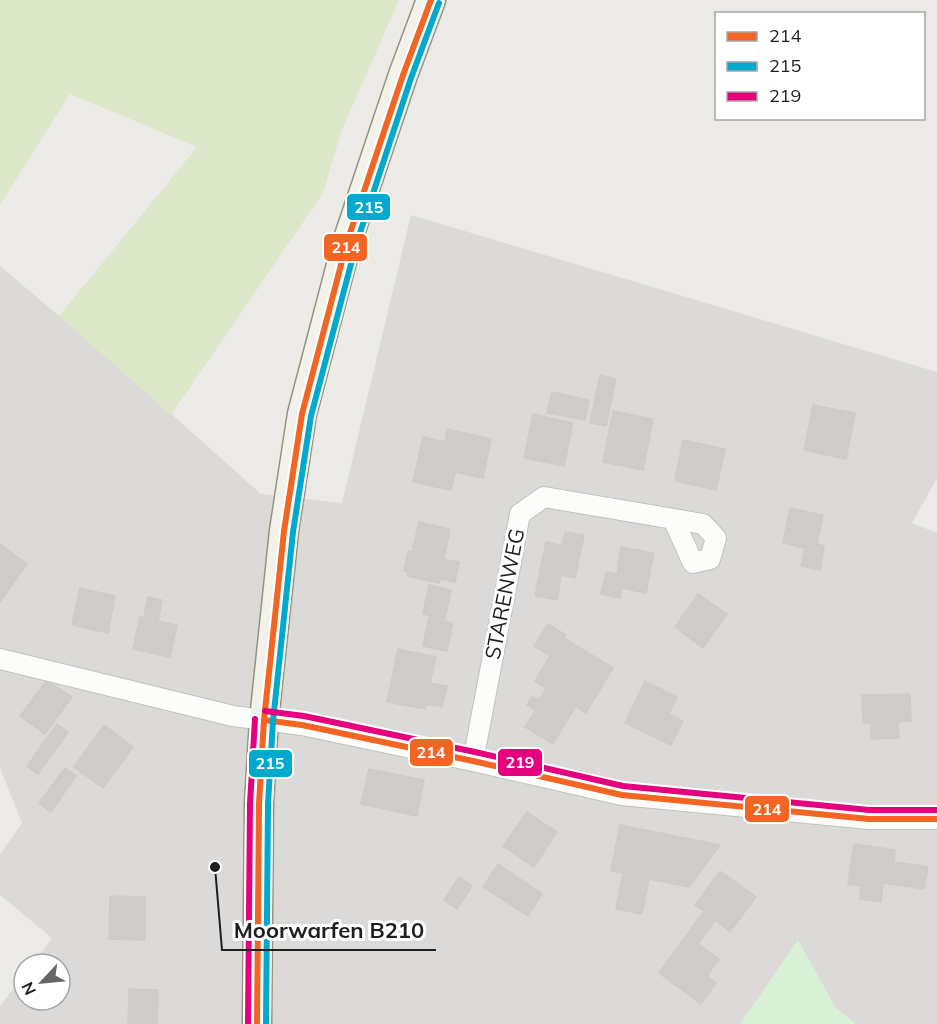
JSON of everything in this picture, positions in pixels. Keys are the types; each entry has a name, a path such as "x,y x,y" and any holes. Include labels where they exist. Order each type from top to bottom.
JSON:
{"street":[{"path":"256,1024 259,804 264,720 284,531 302,414 347,242 403,75 431,0"},
{"name":"STARENWEG","path":"473,761 520,514 544,497 673,519"},
{"path":"0,659 233,716 302,725 622,795 869,819 937,819"}],"shaded area":[{"path":"411,215 937,372 937,478 912,523 937,533 937,1024 0,1024 0,1006 12,990 12,1012 72,1012 72,952 42,952 52,938 0,895 0,854 22,823 0,768 0,266 102,352 261,494 342,503"}],"green space":[{"path":"0,0 399,0 341,132 323,193 171,415 59,316 197,147 70,94 0,205"},
{"path":"798,940 836,1008 856,1024 740,1024"}],"building":[{"path":"600,375 616,379 606,426 590,423"},
{"path":"552,392 589,400 585,420 547,413"},
{"path":"813,405 855,413 846,459 804,450"},
{"path":"613,411 653,419 643,470 603,462"},
{"path":"533,414 573,423 564,466 524,458"},
{"path":"447,429 491,439 483,478 455,472 451,490 413,482 423,437 445,442"},
{"path":"683,440 725,449 716,490 675,481"},
{"path":"790,508 823,515 817,544 824,546 820,570 801,566 805,548 783,543"},
{"path":"419,522 450,529 444,559 459,562 455,582 440,579 439,583 407,576 408,572 404,571 408,551 412,552"},
{"path":"565,532 584,535 575,578 561,575 557,600 535,596 546,542 562,546"},
{"path":"0,544 27,564 0,602"},
{"path":"621,547 654,553 646,593 622,588 620,598 601,594 606,572 617,574"},
{"path":"429,585 451,590 445,619 423,614"},
{"path":"80,588 115,596 108,633 72,625"},
{"path":"698,594 727,614 703,648 675,627"},
{"path":"148,597 162,600 158,621 177,625 170,657 133,649 140,617 144,617"},
{"path":"429,617 453,623 447,651 423,646"},
{"path":"548,624 566,635 564,638 613,668 586,713 535,681 550,656 534,646"},
{"path":"398,649 436,657 430,683 447,686 442,707 426,704 425,709 387,702"},
{"path":"47,680 72,697 45,734 20,716"},
{"path":"645,681 677,697 669,714 683,721 671,745 625,723"},
{"path":"546,688 576,706 553,744 525,727 536,710 527,705 532,697 539,700"},
{"path":"910,694 911,721 898,722 899,738 871,739 871,723 863,723 862,695"},
{"path":"57,724 68,732 38,774 27,766"},
{"path":"104,725 133,747 103,788 74,767"},
{"path":"65,768 76,776 51,812 39,803"},
{"path":"369,769 424,780 417,816 361,804"},
{"path":"527,812 557,832 534,867 503,846"},
{"path":"620,825 720,845 689,887 649,879 642,914 616,909 623,873 611,871"},
{"path":"854,844 895,850 894,862 928,867 924,889 883,883 881,902 860,899 861,886 848,884"},
{"path":"498,864 542,894 528,916 483,887"},
{"path":"720,871 756,897 730,932 715,920 698,944 719,959 707,976 716,983 701,1004 659,973 704,911 695,905"},
{"path":"459,877 472,886 457,909 444,900"},
{"path":"110,896 145,897 145,940 109,939"},
{"path":"129,989 158,990 157,1024 128,1024"}],"transit line":[{"name":"214","path":"257,1024 259,804 264,720 284,531 302,414 347,242 403,75 431,0"},
{"name":"215","path":"266,1024 268,804 273,721 293,532 311,416 356,245 411,78 439,3"},
{"name":"219","path":"265,711 304,716 623,786 869,810 937,810"},
{"name":"219","path":"248,1024 250,804 255,719"},
{"name":"214","path":"264,720 302,725 622,795 869,819 937,819"}],"place":[{"name":"Moorwarfen B210","path":"215,867"}]}
